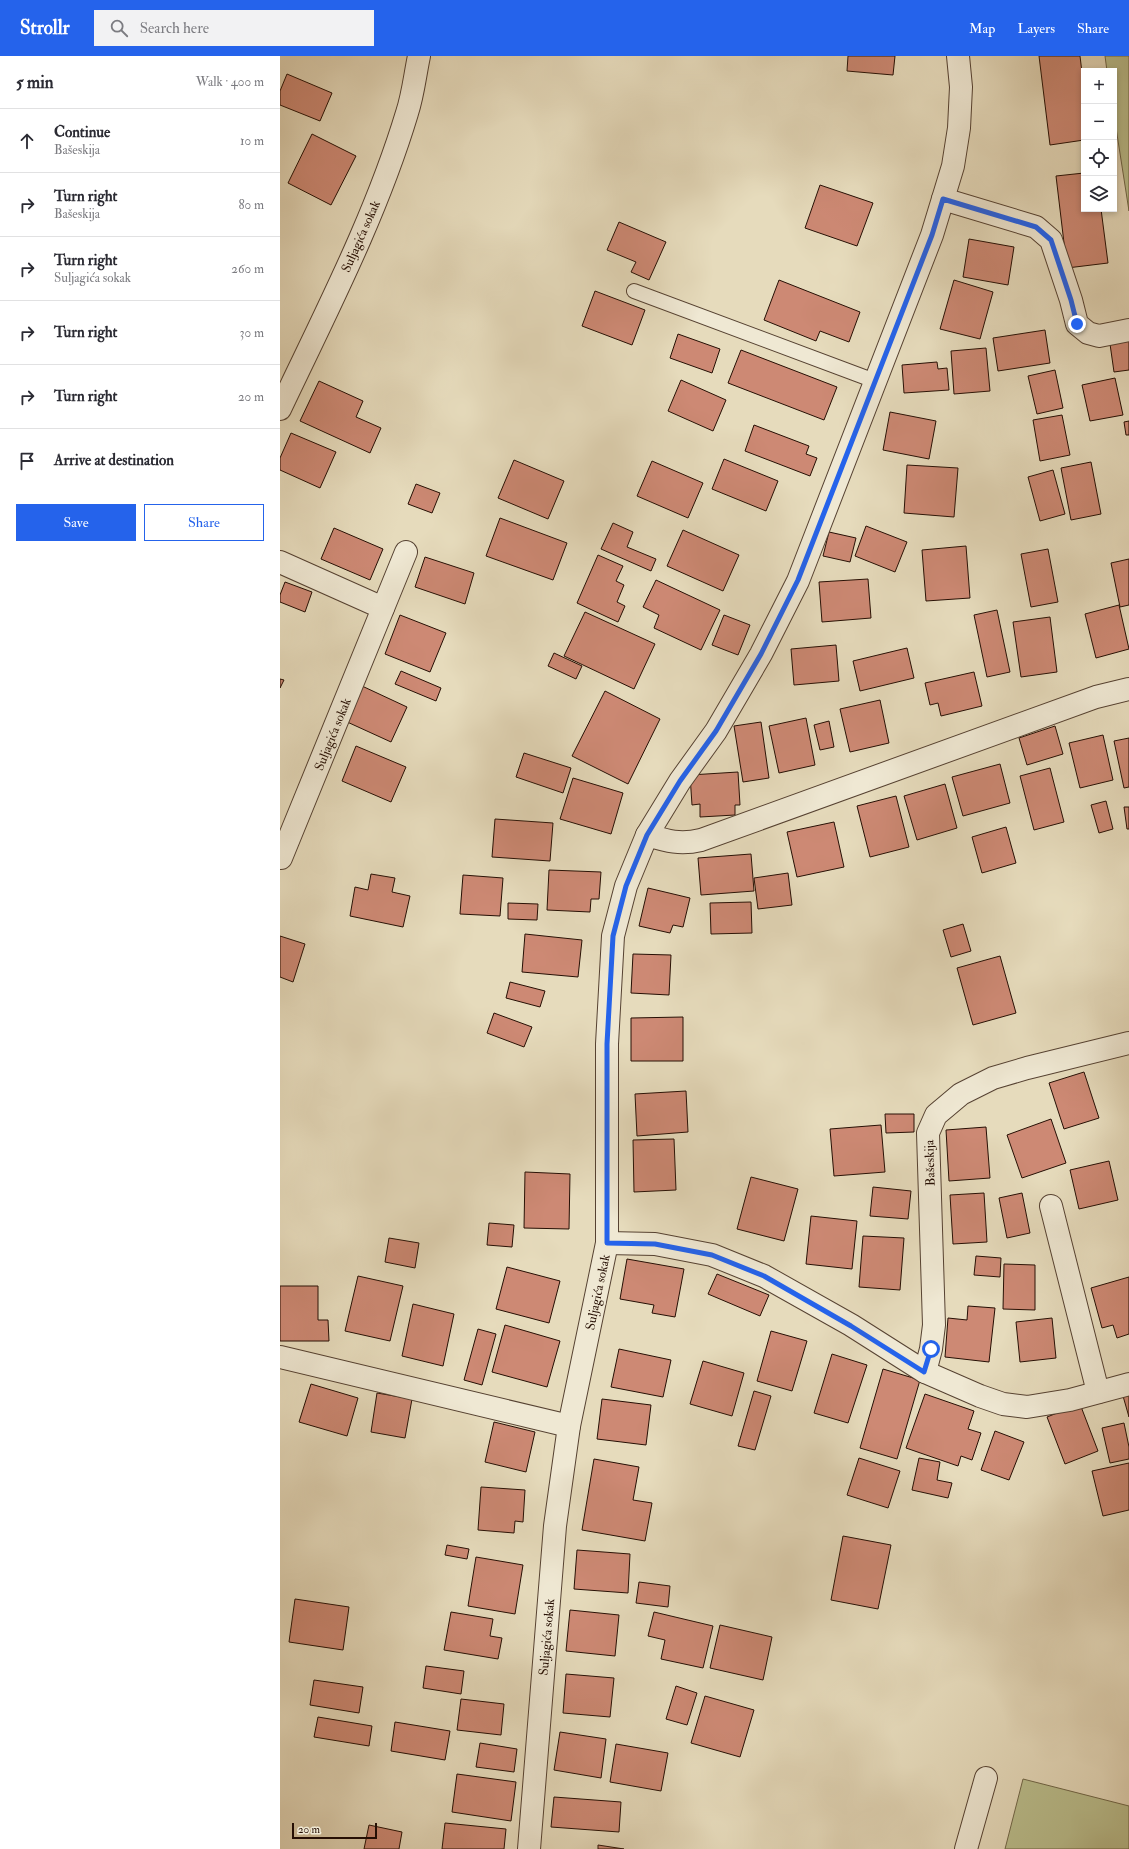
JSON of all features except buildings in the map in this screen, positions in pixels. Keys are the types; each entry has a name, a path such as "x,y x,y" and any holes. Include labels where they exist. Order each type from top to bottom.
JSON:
{"street":[{"name":"Suljagića sokak","path":"280,409 366,226 378,196 408,111 419,56"},
{"name":"Suljagića sokak","path":"528,1849 555,1526 569,1426 607,1243 607,1044 613,936 626,886 647,835 680,781 716,731 761,654 798,580 932,235 943,199 953,166 959,128 961,87 958,56"},
{"path":"943,199 1036,227 1051,240 1071,300 1077,324 1088,333 1099,336 1129,330"},
{"name":"Suljagića sokak","path":"280,857 281,858 406,552"},
{"path":"280,562 383,608"},
{"path":"647,835 668,842 687,844 701,840 1096,697 1129,689"},
{"name":"Bašeskija","path":"924,1372 931,1349 934,1325 928,1133 936,1115 961,1094 993,1078 1027,1068 1129,1043"},
{"path":"1051,1206 1098,1392"},
{"path":"607,1243 655,1244 712,1255 764,1276 851,1326 924,1372 1003,1404 1027,1407 1070,1400 1129,1384"},
{"path":"280,1357 569,1426"},
{"path":"966,1849 986,1778"}],"lane":[{"path":"634,291 875,381"}],"green space":[{"path":"1105,56 1129,56 1129,211 1117,134 1117,68 1107,68"},
{"path":"1023,1779 1129,1806 1129,1849 1005,1849"}],"route":[{"path":"931,1349 924,1372 851,1326 764,1276 712,1255 655,1244 607,1243 607,1044 613,936 626,886 647,835 680,781 716,731 761,654 798,580 932,235 943,199 1036,227 1051,240 1071,300 1077,324"}]}
